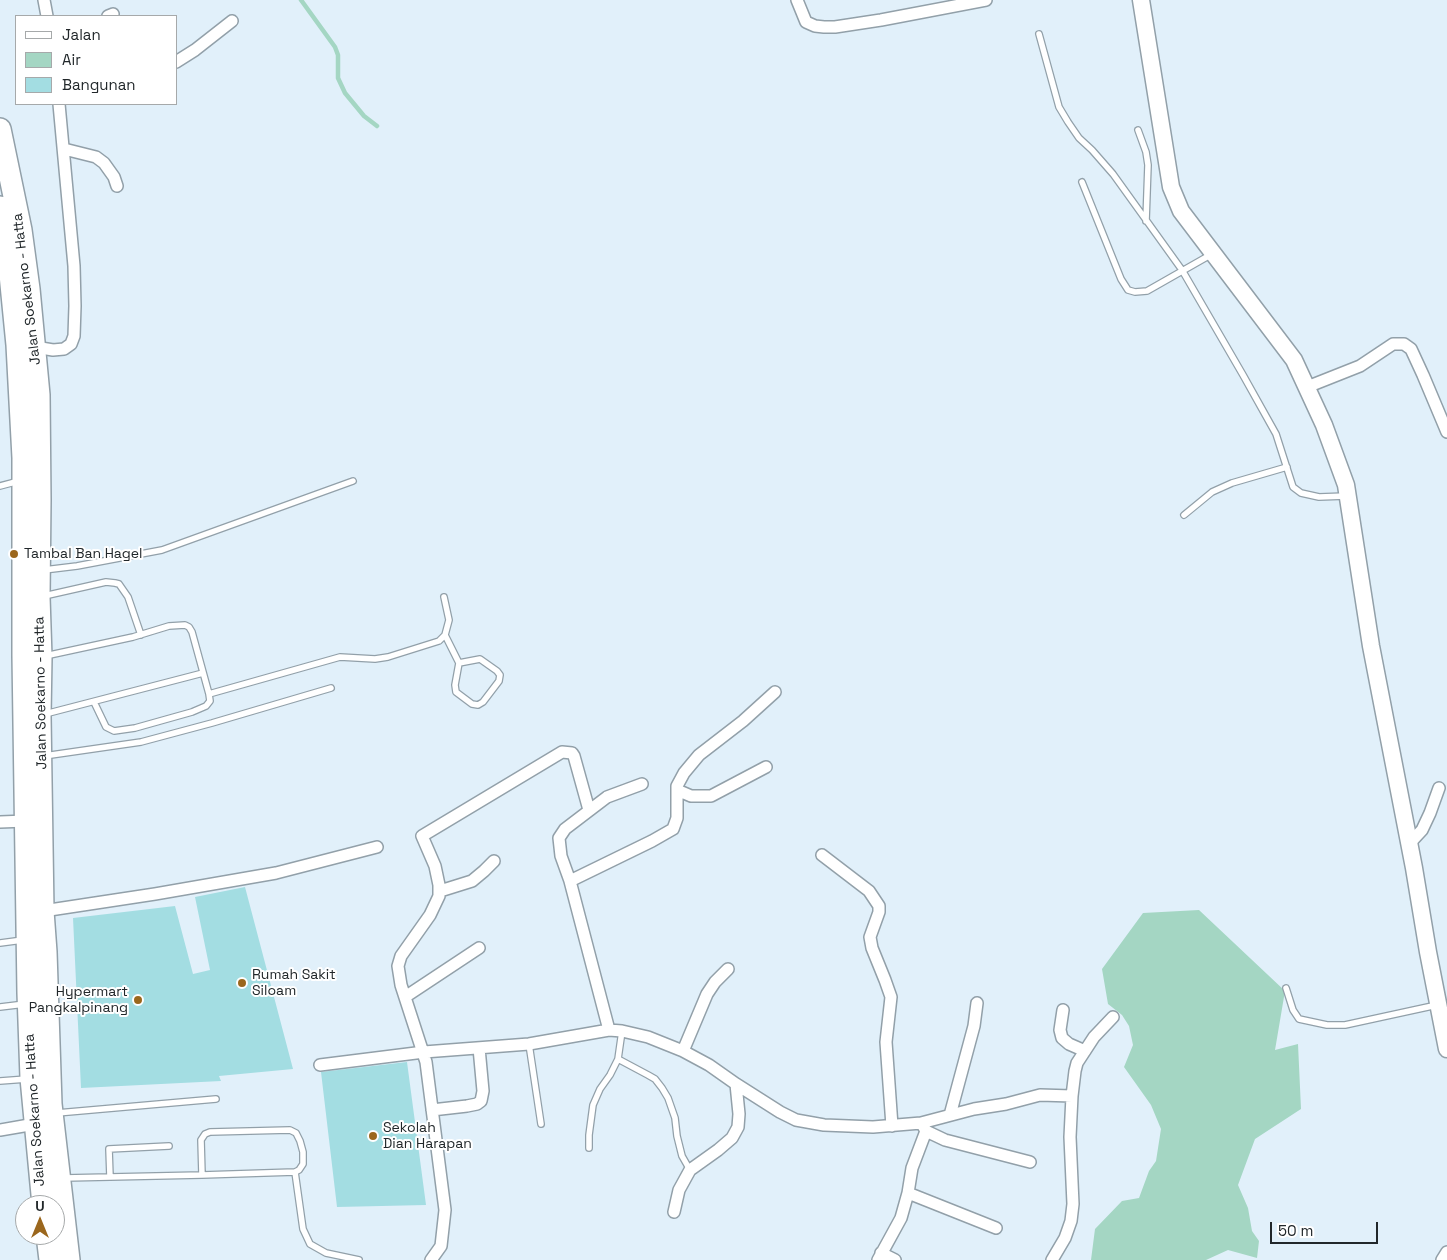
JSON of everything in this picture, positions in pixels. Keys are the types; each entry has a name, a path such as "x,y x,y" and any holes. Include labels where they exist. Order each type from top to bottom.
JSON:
{"highway":[{"name":"Jalan Soekarno - Hatta","path":"0,129 21,230 39,395 39,597 32,657 26,821 28,1003 31,1078 59,1178 69,1260"},
{"name":"Jalan Soekarno - Hatta","path":"0,207 7,244 17,345 32,657 40,716 42,756 43,910 46,952 43,1195"},
{"path":"48,1245 50,1260"}],"street":[{"path":"44,0 47,15"},
{"path":"797,0 806,22 824,27 881,20 986,0"},
{"path":"1141,0 1171,187 1180,210 1294,360 1307,387 1346,485 1371,646 1447,1049"},
{"path":"178,61 232,21"},
{"path":"35,346 53,350 64,349 71,344 74,336 74,266 59,105"},
{"path":"64,149 96,157 104,162 114,177 117,186"},
{"path":"1307,387 1360,366 1393,344 1404,344 1411,349 1447,432"},
{"path":"570,881 673,829 677,818 676,790 678,783 698,755 743,721 775,692"},
{"path":"431,1260 441,1246 445,1210 424,1052 401,985 398,962 411,940 434,909 440,891 435,866 422,836 559,753 572,753 574,756 589,810"},
{"path":"676,790 691,796 711,796 766,767"},
{"path":"609,1030 562,856 559,836 565,828 607,797 642,784"},
{"path":"1409,844 1422,830 1439,788"},
{"path":"0,822 26,821"},
{"path":"43,910 156,894 276,873 377,847"},
{"path":"822,855 869,892 879,906 870,937 872,948 886,980 890,997 886,1042 892,1126"},
{"path":"440,891 472,881 494,861"},
{"path":"405,997 478,948"},
{"path":"684,1051 707,994 728,969"},
{"path":"950,1115 974,1026 977,1003"},
{"path":"1063,1010 1060,1030 1062,1038 1069,1044 1085,1051"},
{"path":"1052,1260 1065,1238 1071,1221 1073,1204 1070,1138 1072,1096 1078,1063 1098,1032 1113,1017"},
{"path":"320,1065 424,1052 529,1044 609,1030 648,1037 684,1051 709,1064 736,1084 796,1120 824,1125 924,1127 950,1115 1040,1095 1072,1096"},
{"path":"432,1110 467,1106 480,1102 483,1091 478,1048"},
{"path":"674,1212 679,1190 690,1170 732,1138 738,1127 739,1114 736,1084"},
{"path":"0,1130 44,1119"},
{"path":"924,1127 945,1140 1030,1162"},
{"path":"895,1260 880,1256 900,1218 924,1127"},
{"path":"908,1193 996,1228"},
{"path":"1442,1260 1447,1252"}],"lane":[{"path":"1039,34 1059,107 1079,138 1113,174 1182,270 1276,434 1293,487 1301,493 1319,497 1347,496"},
{"path":"1138,130 1148,165 1146,222"},
{"path":"1082,182 1121,280 1128,290 1135,292 1147,291 1214,253"},
{"path":"1184,516 1212,492 1232,483 1287,467"},
{"path":"0,486 23,480"},
{"path":"39,570 77,566 162,550 352,481"},
{"path":"39,597 106,582 119,584 128,597 141,635"},
{"path":"209,694 340,657 375,659 439,642 445,635 449,620 444,597"},
{"path":"32,657 141,635 169,626 187,625 192,632 209,694 209,702 204,708 135,728 116,731 110,730 106,726 94,702"},
{"path":"445,635 459,663 455,685 456,692 472,704 478,705 483,702 499,681 500,675 480,659 459,663"},
{"path":"40,716 203,673"},
{"path":"42,756 141,742 330,688"},
{"path":"0,943 27,940"},
{"path":"1286,988 1295,1015 1299,1019 1327,1025 1345,1025 1439,1005"},
{"path":"0,1007 28,1003"},
{"path":"589,1148 590,1119 596,1097 618,1059 622,1031"},
{"path":"529,1044 541,1124"},
{"path":"618,1059 648,1074 662,1088 668,1098 675,1118 682,1156 690,1170"},
{"path":"0,1081 31,1078"},
{"path":"44,1119 216,1099"},
{"path":"59,1178 202,1175 295,1172 301,1167 303,1160 300,1141 296,1132 293,1131 217,1131 205,1134 201,1140 202,1175"},
{"path":"110,1177 109,1149 169,1146"},
{"path":"295,1172 303,1229 310,1244 326,1253 359,1260"}],"water":[{"path":"1199,910 1285,991 1275,1050 1298,1044 1301,1109 1255,1139 1238,1185 1248,1208 1252,1231 1259,1241 1257,1258 1228,1250 1206,1260 1091,1260 1095,1229 1122,1201 1139,1198 1149,1171 1156,1161 1161,1129 1151,1105 1124,1067 1133,1045 1129,1026 1122,1015 1108,1004 1102,969 1143,913"}],"building":[{"name":"Hypermart Pangkalpinang","path":"245,887 293,1069 219,1076 221,1081 81,1088 73,918 175,906 193,974 210,970 195,897"},
{"name":"Sekolah Dian Harapan","path":"407,1062 426,1205 337,1207 321,1072"}],"waterway":[{"path":"301,0 335,47 338,55 338,78 345,93 364,116 377,126"}],"place":[{"name":"Tambal Ban Hagel","path":"14,554"},
{"name":"Rumah Sakit Siloam","path":"242,983"},
{"name":"Hypermart Pangkalpinang","path":"138,1000"},
{"name":"Sekolah Dian Harapan","path":"373,1136"}]}
